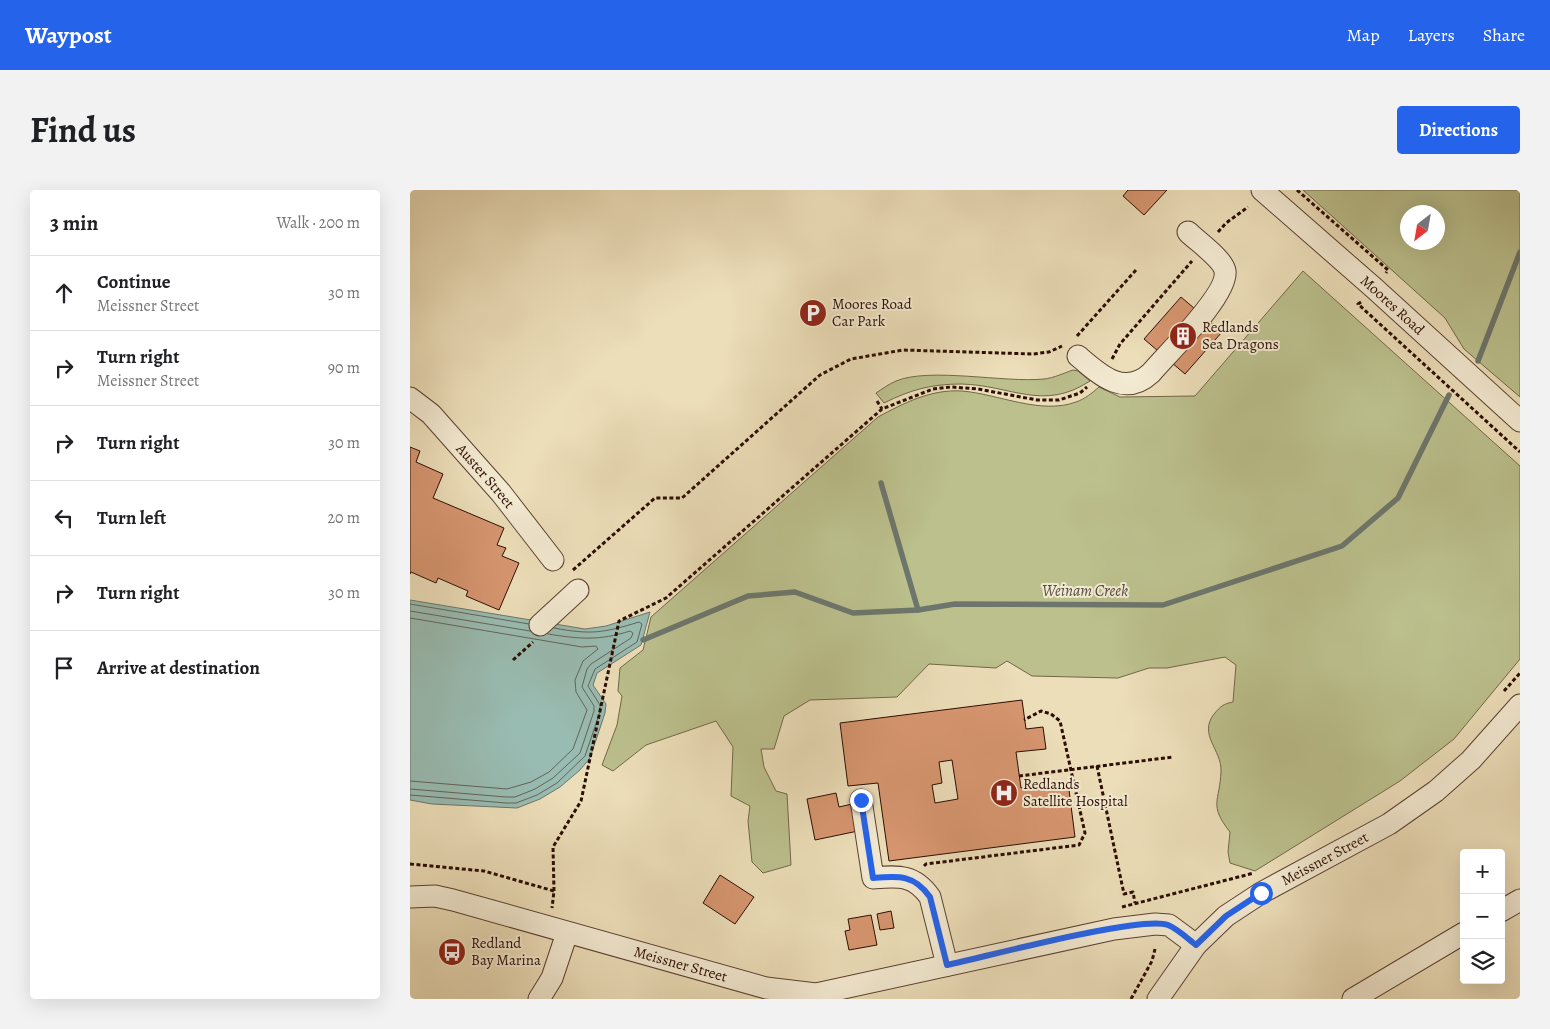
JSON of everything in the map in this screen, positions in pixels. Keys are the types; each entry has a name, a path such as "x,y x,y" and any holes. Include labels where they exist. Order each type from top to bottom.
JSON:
{"street":[{"name":"Moores Road","path":"1262,190 1513,414"},
{"path":"1074,346 1102,377 1120,383 1140,380 1146,377 1217,297 1222,288 1225,271 1222,263 1188,232"},
{"name":"Auster Street","path":"410,398 431,414 501,493 553,560"},
{"path":"540,626 578,590"},
{"name":"Meissner Street","path":"410,897 435,896 788,995 816,994 1114,929 1155,924 1169,925 1196,945 1226,916 1261,893 1389,824 1436,791 1471,760 1520,705"},
{"path":"861,800 873,878 901,876 923,888 930,897 947,965"},
{"path":"1505,909 1520,900"},
{"path":"539,999 552,978 567,933"},
{"path":"1353,999 1460,935"},
{"path":"1158,999 1196,945"}],"path":[{"path":"556,909 551,907 554,891 553,847 581,802 619,621 652,607 679,587 882,410 933,389 951,387 978,389 1037,400 1059,400 1080,393 1102,377 1120,344 1204,247 1226,223 1248,207"},
{"path":"553,560 566,577 655,498 682,498 820,375 851,360 903,350 1033,354 1074,346 1136,270"},
{"path":"877,401 882,410"},
{"path":"1501,694 1520,673"},
{"path":"913,881 926,864 1078,845 1086,833 1060,721 1051,714 1041,711 1024,720"},
{"path":"1019,776 1173,757"},
{"path":"1097,766 1124,894 1133,892 1136,903"},
{"path":"410,864 484,871 554,891"},
{"path":"1117,908 1261,871"},
{"path":"1130,999 1152,961 1155,948"}],"green space":[{"path":"1303,190 1520,190 1520,397 1464,349 1445,318"},
{"path":"1303,271 1520,466 1520,659 1454,739 1400,781 1255,871 1230,863 1228,852 1230,832 1223,823 1217,809 1221,771 1220,763 1208,729 1216,711 1220,707 1233,702 1236,665 1225,657 1167,668 1149,668 1118,678 1032,676 1007,661 996,668 929,664 897,697 810,700 784,716 774,749 761,749 764,767 776,791 787,794 791,865 763,873 752,862 748,821 750,806 731,796 733,747 716,721 646,745 613,771 602,765 617,725 622,696 618,691 620,668 643,650 651,617 878,417 918,398 939,392 951,391 976,393 1034,405 1048,406 1076,402 1085,398 1099,387 1120,397 1195,396"},
{"path":"1073,370 1078,371 1090,381 1073,390 1057,395 1042,396 979,385 961,384 940,385 921,389 884,403 876,393 896,381 910,377 947,375 1028,380 1055,377"}],"water":[{"path":"410,600 585,629 606,626 650,612 641,645 597,673 593,685 606,704 605,713 590,758 580,770 560,787 540,799 517,808 432,804 410,800"}],"building":[{"path":"1128,190 1167,190 1144,215 1123,196"},
{"name":"Redlands Sea Dragons","path":"1181,297 1222,332 1185,374 1144,339"},
{"path":"410,447 420,451 416,462 443,474 433,498 504,528 497,545 506,548 502,556 519,563 499,610 466,596 468,591 438,578 436,583 411,572 410,574"},
{"path":"1022,700 1026,729 1043,727 1046,749 1016,752 1021,788 1068,782 1075,837 889,861 878,783 848,786 840,723","holes":["952,760 958,799 935,803 932,785 942,783 939,762"]},
{"path":"836,793 839,807 852,804 858,831 815,840 807,799"},
{"path":"720,875 754,897 735,924 703,903"},
{"path":"891,911 894,928 880,930 877,914"},
{"path":"871,915 877,945 849,950 845,931 850,930 848,919"}],"waterway":[{"name":"Weinam Creek","path":"1478,361 1520,252"},
{"name":"Weinam Creek","path":"643,640 748,596 795,592 853,613 918,610 955,604 1163,605 1342,546 1398,498 1449,395"},
{"path":"881,483 918,610"}],"place":[{"name":"Moores Road Car Park","path":"813,313"},
{"name":"Redlands Sea Dragons","path":"1183,336"},
{"name":"Redlands Satellite Hospital","path":"1004,793"},
{"name":"Redland Bay Marina","path":"452,952"}],"route":[{"path":"861,800 873,878 901,876 923,888 930,897 947,965 1114,929 1155,924 1169,925 1196,945 1226,916 1261,893"}]}
